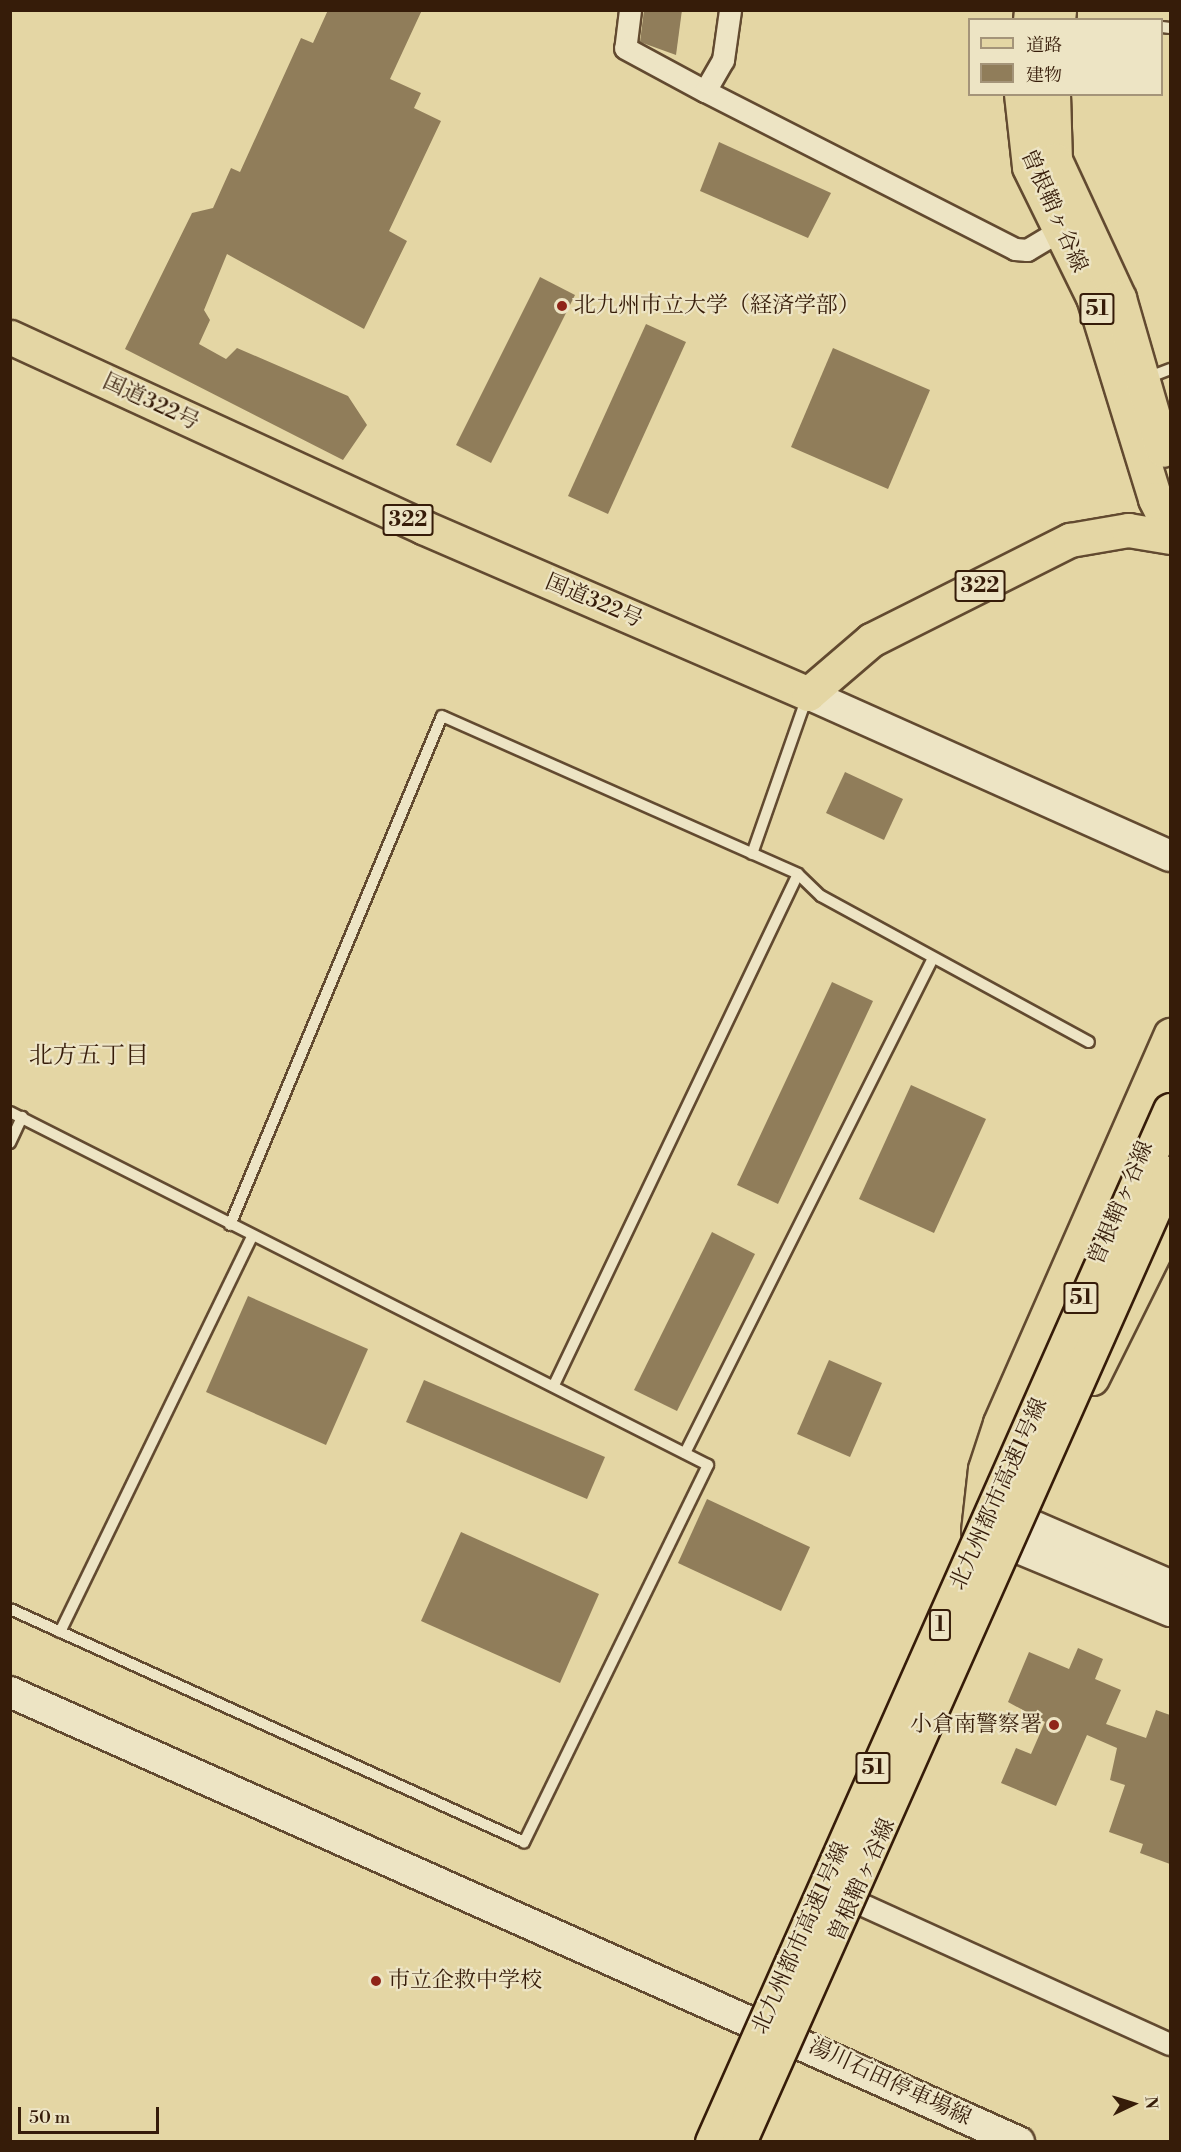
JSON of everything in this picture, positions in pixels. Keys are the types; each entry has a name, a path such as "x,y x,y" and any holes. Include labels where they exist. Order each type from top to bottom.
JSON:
{"main road":[{"name":"曽根鞘ヶ谷線","path":"1021,96 1023,145 1059,231 1103,324 1155,499 1170,528"},
{"name":"曽根鞘ヶ谷線","path":"1053,96 1055,160 1157,374 1170,475"},
{"name":"国道322号","path":"10,337 423,527 808,694"},
{"name":"322","path":"808,694 871,640 1070,540 1128,530 1170,537"},
{"path":"983,1519 985,1469 1000,1423 1170,1035"},
{"name":"曽根鞘ヶ谷線","path":"710,2142 1170,1087"},
{"name":"北九州都市高速1号線","path":"710,2142 1170,1110"},
{"name":"北九州都市高速1号線","path":"739,2142 1170,1173"},
{"name":"曽根鞘ヶ谷線","path":"746,2142 852,1900 1020,1535 1170,1192"},
{"path":"1075,1405 1151,1264 1170,1221"}],"street":[{"path":"630,10 625,48 705,91 1015,249 1027,250 1059,231"},
{"path":"705,91 723,60 730,10"},
{"path":"808,694 1170,856"},
{"path":"983,1519 1020,1535 1170,1611"},
{"path":"1020,1535 1170,1584"},
{"name":"湯川石田停車場線","path":"10,1692 759,2029 791,2037 1019,2142"},
{"path":"852,1900 1170,2044"}],"lane":[{"path":"752,854 808,694"},
{"path":"230,1226 442,716 798,874 821,896 1089,1042"},
{"path":"554,1385 798,874"},
{"path":"685,1453 933,958"},
{"path":"10,1112 230,1226 554,1385 708,1465 524,1842 10,1609"},
{"path":"10,1143 22,1117"},
{"path":"60,1632 252,1237"}],"building":[{"path":"328,10 422,10 390,79 421,93 414,108 441,121 389,231 407,241 364,329 227,254 204,310 210,320 199,344 226,359 237,348 348,396 367,425 343,460 125,349 192,213 213,208 231,168 240,172 301,38 313,43"},
{"path":"644,10 682,10 676,55 640,42"},
{"path":"719,142 831,193 808,238 700,191"},
{"path":"540,277 575,295 491,463 456,445"},
{"path":"646,324 686,342 608,514 568,496"},
{"path":"833,348 930,390 888,489 791,447"},
{"path":"845,772 903,799 884,840 826,813"},
{"path":"832,982 873,1001 778,1204 737,1185"},
{"path":"911,1085 986,1119 934,1233 859,1199"},
{"path":"712,1232 755,1254 677,1411 634,1390"},
{"path":"248,1296 368,1349 326,1445 206,1392"},
{"path":"829,1360 882,1383 850,1457 797,1434"},
{"path":"424,1380 605,1457 587,1499 406,1422"},
{"path":"707,1499 810,1547 781,1611 678,1563"},
{"path":"461,1532 599,1594 560,1683 421,1621"},
{"path":"1078,1648 1103,1659 1095,1679 1121,1690 1106,1724 1146,1738 1156,1710 1170,1715 1170,1864 1140,1853 1143,1844 1109,1832 1125,1785 1110,1780 1117,1748 1087,1735 1056,1806 1001,1783 1016,1748 1031,1754 1045,1722 1008,1702 1029,1652 1069,1669"}],"place":[{"name":"北九州市立大学（経済学部）","path":"562,306"},
{"name":"小倉南警察署","path":"1054,1725"},
{"name":"市立企救中学校","path":"376,1981"}],"district":[{"name":"北方五丁目","path":"89,1057"}]}
